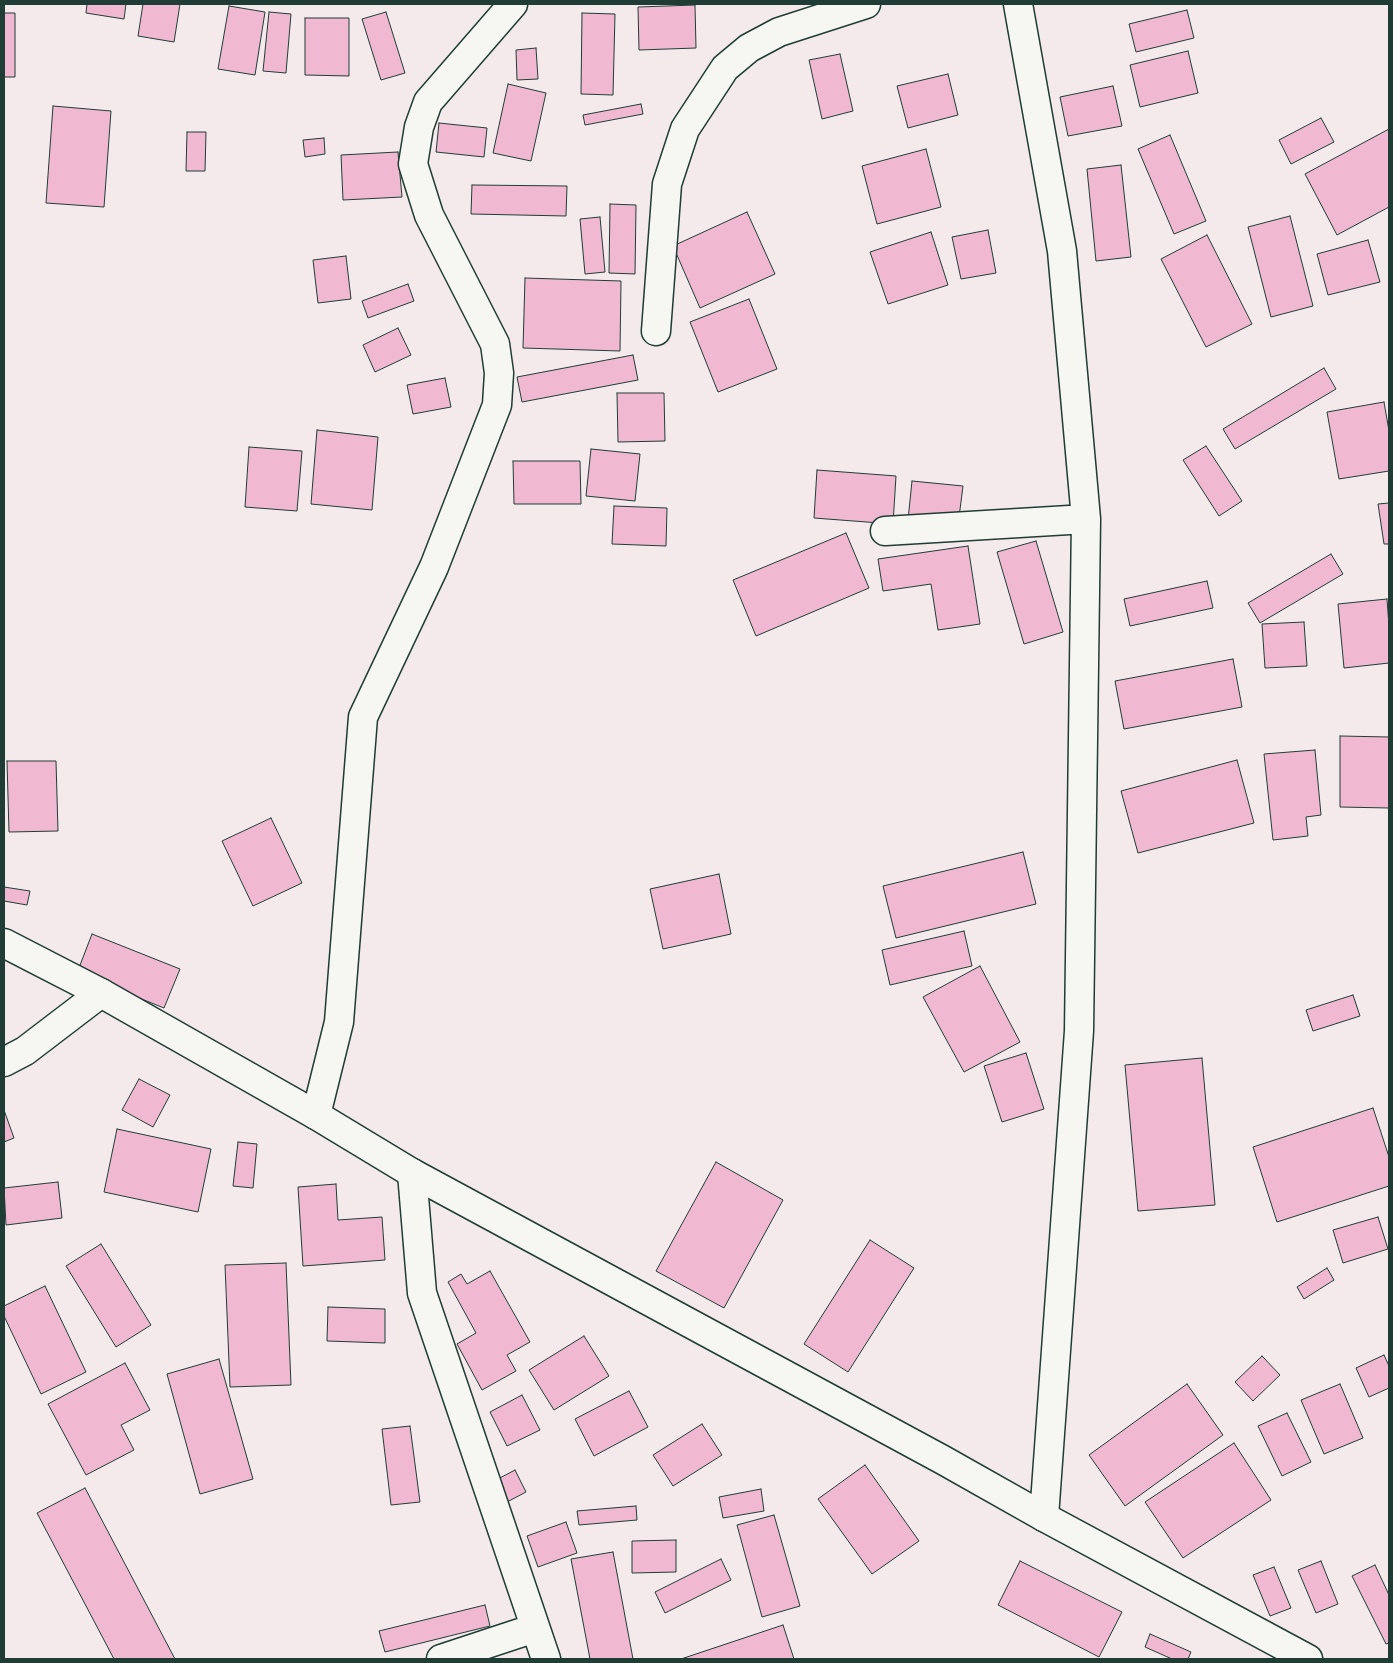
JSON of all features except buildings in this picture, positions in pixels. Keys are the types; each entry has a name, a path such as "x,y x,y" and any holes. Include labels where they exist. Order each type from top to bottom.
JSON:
{"street":[{"path":"316,1115 339,1022 363,717 434,567 497,405 499,373 495,344 429,215 413,164 419,127 428,102 513,4"},
{"path":"656,331 667,184 685,129 725,68 749,48 779,32 866,4"},
{"path":"1018,4 1062,251 1086,519 1079,1030 1044,1516"},
{"path":"885,531 1086,519"},
{"path":"4,943 101,993 316,1115 412,1173 1308,1659"},
{"path":"4,1062 25,1051 101,993"},
{"path":"412,1173 422,1293 546,1659"},
{"path":"441,1659 535,1628"}]}
